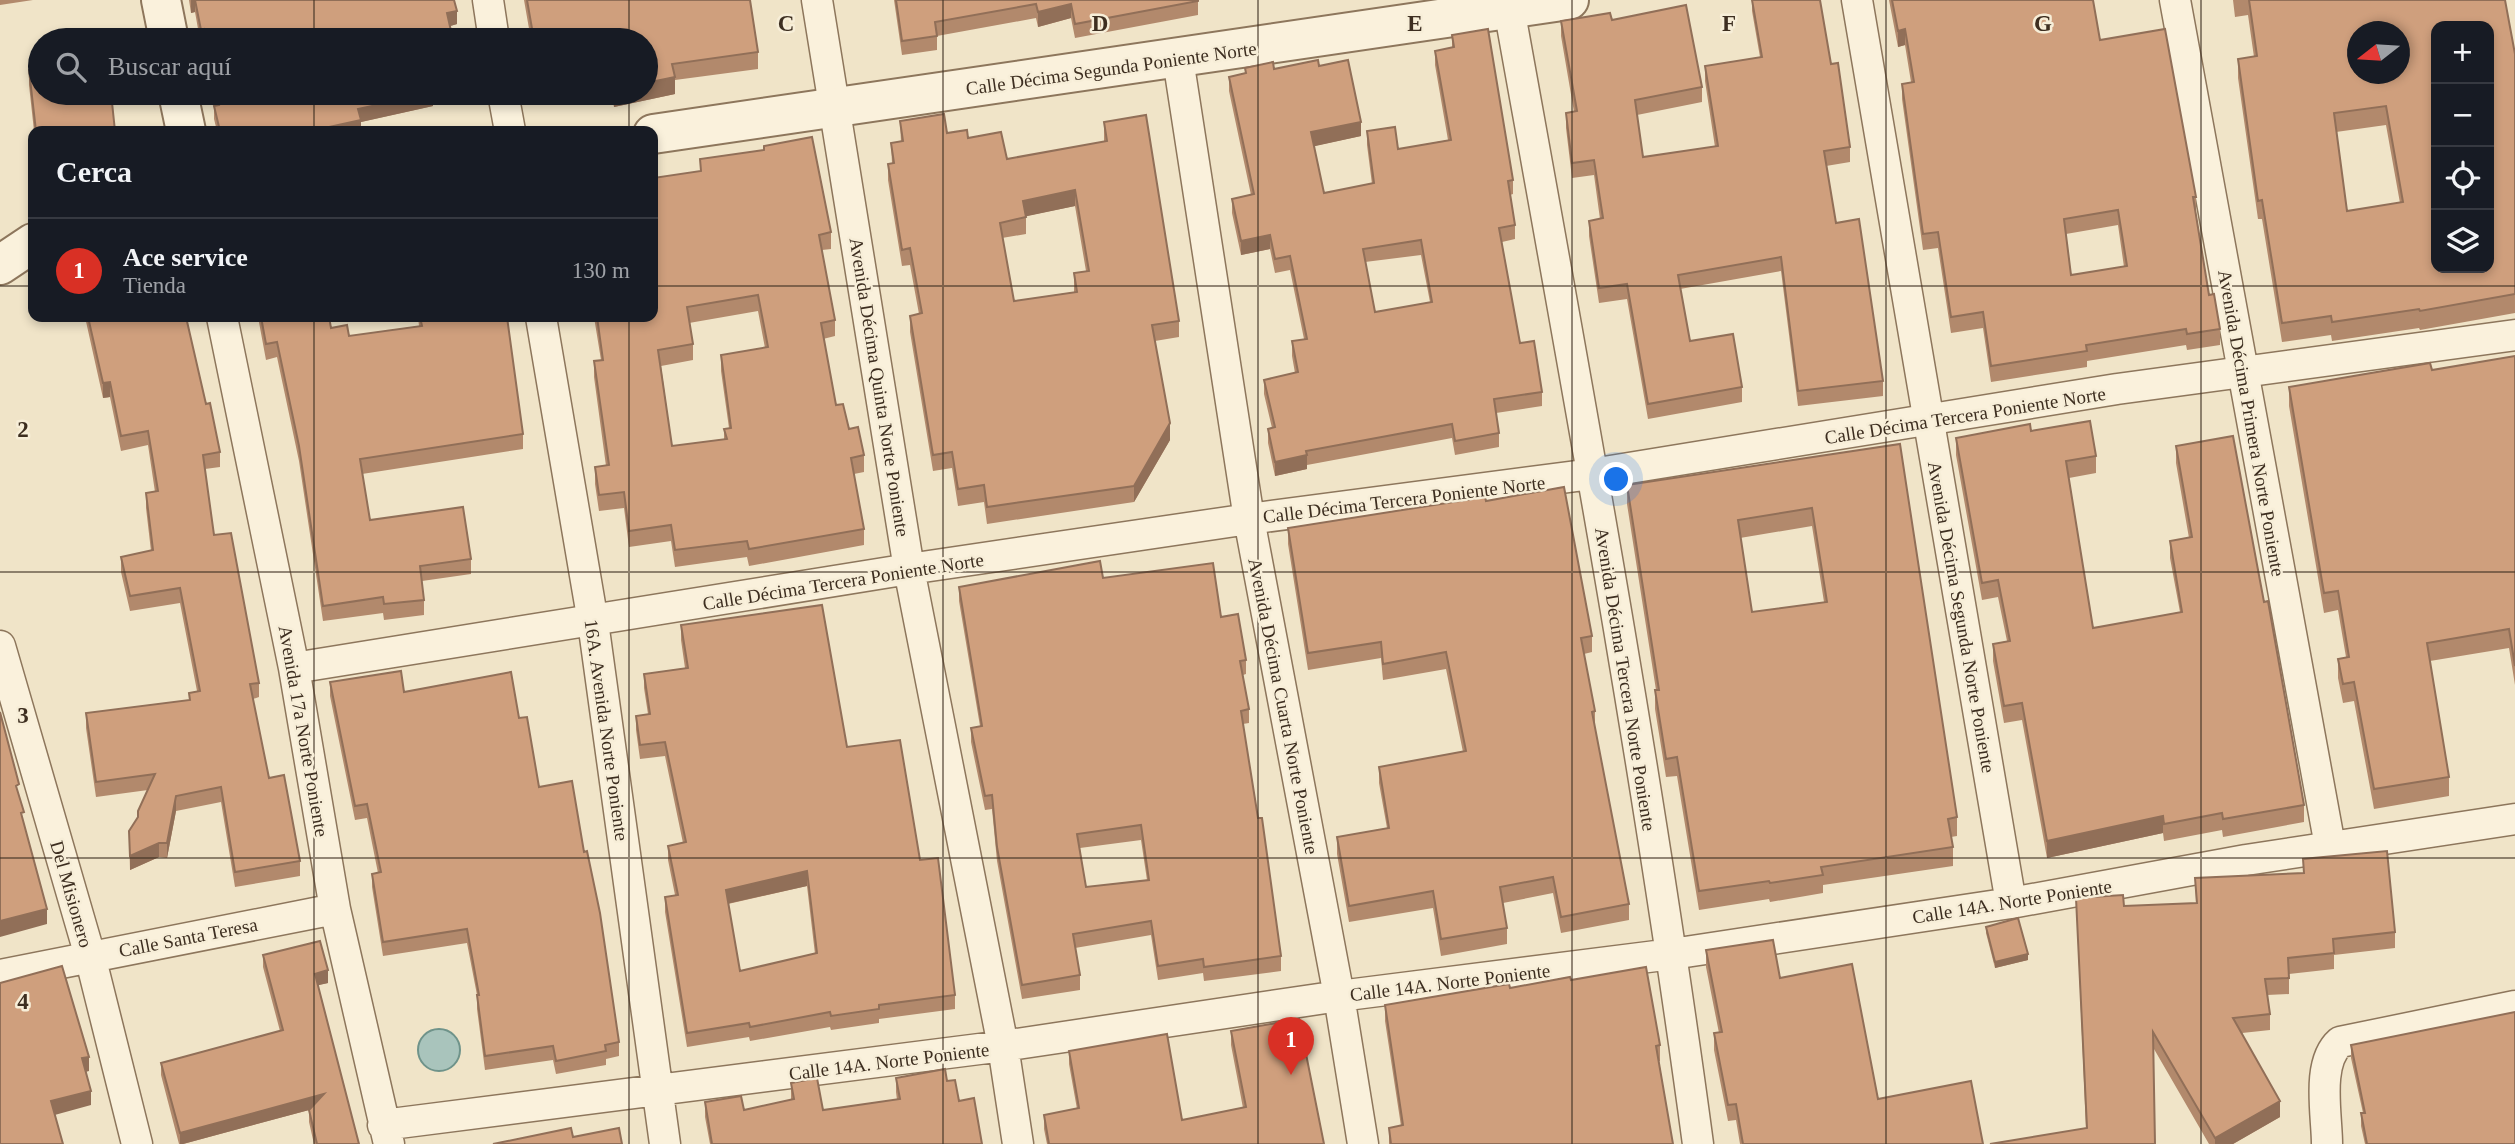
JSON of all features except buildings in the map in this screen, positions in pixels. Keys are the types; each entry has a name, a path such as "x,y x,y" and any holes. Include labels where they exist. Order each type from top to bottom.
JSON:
{"street":[{"path":"161,0 167,28"},
{"path":"488,0 493,28"},
{"name":"Avenida Décima Quinta Norte Poniente","path":"817,0 909,569 1003,1046 1018,1144"},
{"name":"Calle Décima Segunda Poniente Norte","path":"658,133 1569,0"},
{"name":"Avenida Décima Segunda Norte Poniente","path":"1857,0 2011,903"},
{"name":"Avenida Décima Primera Norte Poniente","path":"2175,0 2330,846"},
{"name":"Avenida Décima Tercera Norte Poniente","path":"1509,8 1592,474 1672,954 1698,1144"},
{"name":"Avenida Décima Cuarta Norte Poniente","path":"1178,59 1249,519 1339,996 1363,1144"},
{"path":"181,105 185,126"},
{"path":"505,105 509,126"},
{"path":"0,265 28,246"},
{"name":"Avenida 17a Norte Poniente","path":"223,322 294,667 335,909 386,1135"},
{"name":"16A. Avenida Norte Poniente","path":"542,322 593,622 664,1144"},
{"name":"Calle Décima Tercera Poniente Norte","path":"294,667 593,622 909,569 1249,519 1592,474 1929,422 2118,389 2515,335"},
{"name":"Del Misionero","path":"0,646 90,956 137,1144"},
{"name":"Calle 14A. Norte Poniente","path":"386,1135 656,1091 1003,1046 1339,996 1672,954 2011,903 2330,846 2515,819"},
{"name":"Calle Santa Teresa","path":"0,975 335,909"},
{"path":"2328,1144 2326,1076 2333,1049 2340,1042 2515,1006"}],"water":[{"path":"439,1029 454,1035 460,1050 454,1065 439,1071 424,1065 418,1050 424,1035"}],"place":[{"name":"Ace service","path":"1291,1075"}]}
